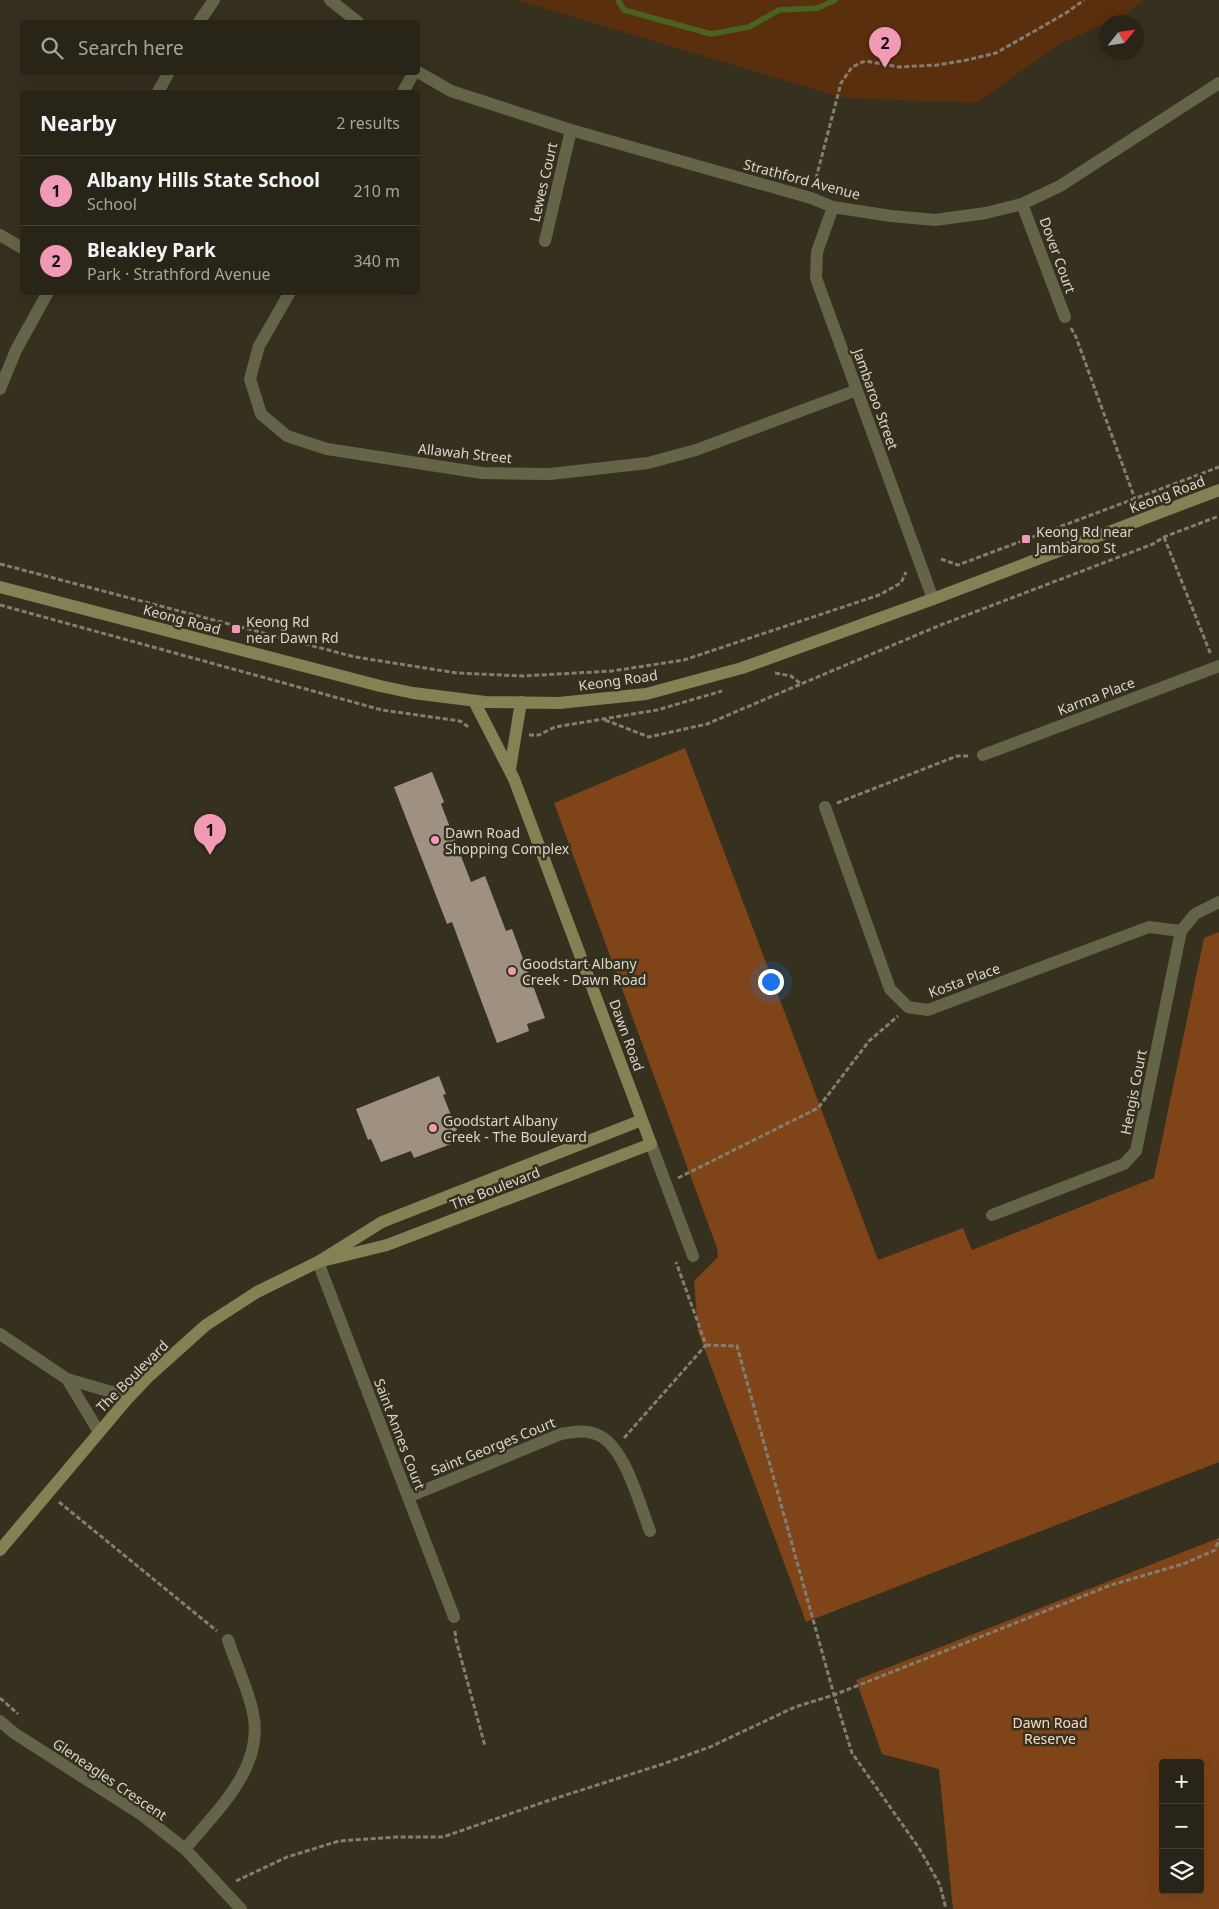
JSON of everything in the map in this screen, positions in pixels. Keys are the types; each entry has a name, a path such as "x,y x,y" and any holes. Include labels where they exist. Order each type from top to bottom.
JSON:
{"street":[{"path":"200,20 214,0"},
{"path":"330,0 355,20"},
{"name":"Strathford Avenue","path":"420,74 451,91 571,130 811,198 833,207 891,216 935,220 986,213 1022,204 1060,186 1219,83"},
{"path":"159,90 167,75"},
{"path":"404,90 414,75"},
{"name":"Lewes Court","path":"545,241 571,130"},
{"name":"Dover Court","path":"1022,204 1064,317"},
{"name":"Jambaroo Street","path":"833,207 817,252 816,278 933,599"},
{"path":"0,235 20,247"},
{"path":"0,389 16,350 46,295"},
{"name":"Allawah Street","path":"288,295 259,346 250,379 261,414 287,436 326,449 482,473 550,474 648,463 696,450 857,390"},
{"name":"Keong Road","path":"0,587 413,693 474,700 559,702 646,694 742,668 933,599 1219,490"},
{"name":"Karma Place","path":"983,755 1218,666"},
{"name":"Dawn Road","path":"474,700 510,769 693,1256"},
{"name":"Dawn Road","path":"510,769 521,702"},
{"path":"825,807 890,989 908,1007"},
{"path":"1181,931 1195,914 1219,902"},
{"name":"Kosta Place","path":"908,1007 928,1010 1149,927 1181,931"},
{"name":"Hengis Court","path":"992,1215 1124,1164 1136,1151 1181,931"},
{"name":"The Boulevard","path":"0,1550 46,1493 129,1397 148,1377 206,1325 257,1292 318,1262 382,1222 642,1120"},
{"name":"The Boulevard","path":"318,1262 387,1245 651,1144"},
{"name":"Saint Annes Court","path":"318,1262 454,1617"},
{"path":"0,1334 67,1379 129,1397"},
{"path":"67,1379 99,1432"},
{"name":"Saint Georges Court","path":"408,1497 560,1434 577,1431 600,1435 610,1442 624,1465 650,1532"},
{"path":"184,1849 236,1787 249,1762 255,1738 253,1713 228,1640"},
{"name":"Gleneagles Crescent","path":"0,1721 14,1733 142,1815 184,1849 241,1909"}],"path":[{"path":"811,198 842,83 852,67 865,61 899,67 937,65 996,53 1066,13 1084,0"},
{"path":"1064,317 1076,337 1134,499"},
{"path":"940,559 958,565 1219,467"},
{"path":"605,720 649,738 707,724 938,626 1153,544 1164,537 1219,516"},
{"path":"1164,537 1218,666"},
{"path":"0,564 355,657 457,673 522,676 612,671 684,660 878,595 901,583 906,572"},
{"path":"0,605 382,710 460,721 474,732"},
{"path":"773,673 791,676 801,684"},
{"path":"526,736 539,735 554,727 657,710 728,689"},
{"path":"825,807 958,756 983,755"},
{"path":"666,1184 818,1108 869,1040 908,1007"},
{"path":"676,1262 706,1345"},
{"path":"616,1452 624,1439 706,1345"},
{"path":"706,1345 737,1346 834,1695 852,1753 919,1848 940,1885 946,1909"},
{"path":"46,1493 228,1640"},
{"path":"1214,1550 1219,1538"},
{"path":"223,1888 288,1857 339,1841 396,1837 443,1837 710,1748 795,1707 834,1695 1111,1585 1182,1564 1219,1548"},
{"path":"454,1617 456,1640 485,1746"}],"shaded area":[{"path":"517,0 1144,0 1124,15 1099,15 1099,26 1061,43 976,103 844,98"}],"green space":[{"path":"685,748 878,1260 963,1228 972,1250 1154,1178 1204,938 1219,932 1219,1462 806,1622 698,1331 694,1281 718,1257 717,1248 554,803"},
{"name":"Dawn Road Reserve","path":"1219,1538 1219,1909 953,1909 939,1769 882,1754 856,1680"}],"building":[{"path":"432,772 444,802 441,804 471,882 485,876 506,931 512,929 545,1018 527,1024 529,1031 497,1043 452,922 447,924 394,787"},
{"path":"439,1076 446,1094 443,1095 457,1130 455,1131 459,1141 414,1158 411,1151 381,1162 371,1139 368,1140 356,1109"}],"waterway":[{"path":"618,0 624,10 711,34 749,27 779,10 818,8 835,0"}],"place":[{"name":"Bleakley Park","path":"885,68"},
{"name":"Keong Rd near Jambaroo St","path":"1026,539"},
{"name":"Keong Rd near Dawn Rd","path":"236,629"},
{"name":"Dawn Road Shopping Complex","path":"435,840"},
{"name":"Albany Hills State School","path":"210,855"},
{"name":"Goodstart Albany Creek - Dawn Road","path":"512,971"},
{"name":"Goodstart Albany Creek - The Boulevard","path":"433,1128"}]}
